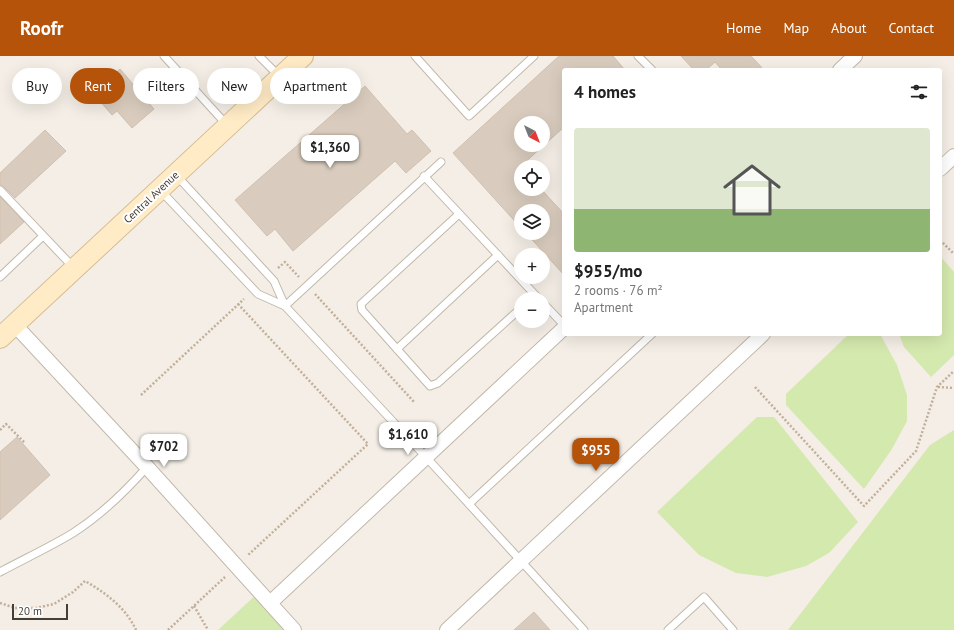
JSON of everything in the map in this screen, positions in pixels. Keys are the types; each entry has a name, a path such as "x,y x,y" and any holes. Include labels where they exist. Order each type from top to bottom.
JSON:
{"main road":[{"name":"Central Avenue","path":"290,68 303,56"},
{"name":"Central Avenue","path":"5,331 74,269 270,86"}],"street":[{"path":"842,68 855,56"},
{"path":"942,167 954,156"},
{"path":"270,603 562,330"},
{"path":"5,331 147,467 294,630"},
{"path":"447,630 761,336"}],"lane":[{"path":"164,56 228,126"},
{"path":"259,56 271,68"},
{"path":"415,56 469,116 534,56"},
{"path":"638,56 650,68"},
{"path":"285,306 424,176 441,162"},
{"path":"176,174 270,275 285,306 426,457 584,630"},
{"path":"424,176 498,255 530,292"},
{"path":"0,190 74,269"},
{"path":"159,190 258,294 285,306"},
{"path":"459,214 362,304 362,310 430,386 438,383 514,314"},
{"path":"0,277 43,236"},
{"path":"397,349 498,255"},
{"path":"550,310 562,323"},
{"path":"469,504 650,336"},
{"path":"0,572 73,533 95,518 128,489 147,467"},
{"path":"668,630 704,598 733,630"}],"path":[{"path":"942,242 954,254"},
{"path":"270,275 285,262 415,403"},
{"path":"141,395 254,290"},
{"path":"168,630 368,444 238,304"},
{"path":"755,387 864,506 916,451 937,387 954,371"},
{"path":"937,387 954,388"},
{"path":"0,430 6,424 25,443"},
{"path":"0,603 15,608 36,608 54,604 73,592 85,581 104,591 120,607 136,630"},
{"path":"194,606 208,630"}],"green space":[{"path":"942,258 954,272 954,355 931,377 904,347 900,336 942,336"},
{"path":"847,336 881,336 897,365 907,395 907,421 892,449 864,489 786,405 786,394"},
{"path":"757,417 774,417 858,522 829,553 806,566 767,577 736,573 699,555 657,512"},
{"path":"954,430 954,630 788,630 930,445"},
{"path":"259,592 294,630 218,630"}],"building":[{"path":"559,56 613,56 623,68 562,68 562,129 550,140 550,116 514,116 514,152 536,152 528,160 514,160 514,196 547,196 562,212 562,273 550,260 550,248 540,248 532,240 550,240 550,204 514,204 514,220 453,153"},
{"path":"681,56 751,56 762,68 720,68 715,62 708,68 692,68"},
{"path":"125,75 133,84 133,104 150,104 154,109 132,128 117,111 112,115 102,104 125,104"},
{"path":"365,86 407,134 412,130 431,151 406,173 395,161 293,251 275,229 267,236 235,200 344,104 361,104 361,90"},
{"path":"45,130 66,151 15,198 0,185 0,173"},
{"path":"0,197 24,222 0,244"},
{"path":"17,437 50,475 0,520 0,452"},
{"path":"534,612 550,630 514,630"}]}
